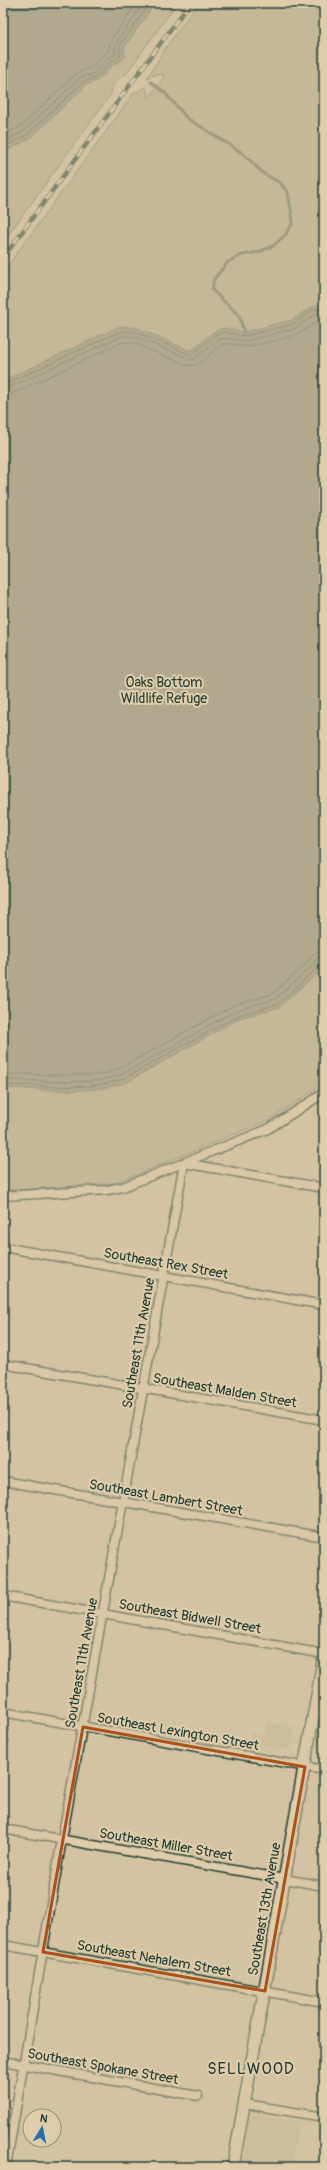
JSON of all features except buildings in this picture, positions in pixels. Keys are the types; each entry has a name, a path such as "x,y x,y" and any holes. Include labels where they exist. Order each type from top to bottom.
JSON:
{"street":[{"path":"3,1196 115,1189 184,1163 268,1128 324,1094"},
{"path":"184,1163 324,1188"},
{"name":"Southeast 11th Avenue","path":"6,2167 102,1613 184,1163"},
{"name":"Southeast Rex Street","path":"3,1247 324,1305"},
{"name":"Southeast Malden Street","path":"3,1364 324,1420"},
{"name":"Southeast Lambert Street","path":"3,1481 324,1537"},
{"name":"Southeast Bidwell Street","path":"3,1596 324,1655"},
{"name":"Southeast 13th Avenue","path":"234,2167 324,1655"},
{"name":"Southeast Lexington Street","path":"3,1712 324,1770"},
{"name":"Southeast Miller Street","path":"3,1828 324,1886"},
{"name":"Southeast Nehalem Street","path":"3,1945 324,2002"},
{"name":"Southeast Spokane Street","path":"3,2061 198,2096"},
{"path":"245,2104 324,2118"}],"highlighted area":[{"path":"83,1727 305,1767 265,1991 43,1952"}],"shaded area":[{"path":"267,1722 295,1727 291,1750 250,1743 251,1733 265,1735"},
{"path":"254,2114 299,2122 291,2167 241,2167 250,2116"}],"green space":[{"path":"155,3 177,3 126,74 115,82 112,87 111,94 3,242 3,153 30,138 87,84 92,83 101,77 112,66 123,59 125,57 124,48"},
{"name":"Oaks Bottom Wildlife Refuge","path":"198,3 324,3 324,1084 267,1121 116,1183 3,1191 3,272 134,93 146,87 149,98 163,78 163,74 153,75 150,78 147,78 164,50"}],"water":[{"path":"3,3 155,3 124,48 125,57 123,59 112,66 101,77 92,83 87,84 30,138 3,153"},
{"name":"Oaks Bottom Wildlife Refuge","path":"324,304 324,962 319,972 279,1007 240,1018 127,1082 97,1089 66,1091 3,1088 3,381 120,326 137,328 191,351 213,332 224,328 244,332 292,320 311,307"}],"waterway":[{"path":"151,82 164,92 187,118 241,152 264,174 279,182 288,192 293,222 286,234 273,246 259,252 242,255 228,262 214,279 212,290 239,315 244,332"}],"railway":[{"path":"3,258 190,3"}],"district":[{"name":"SELLWOOD","path":"251,2068"}]}
